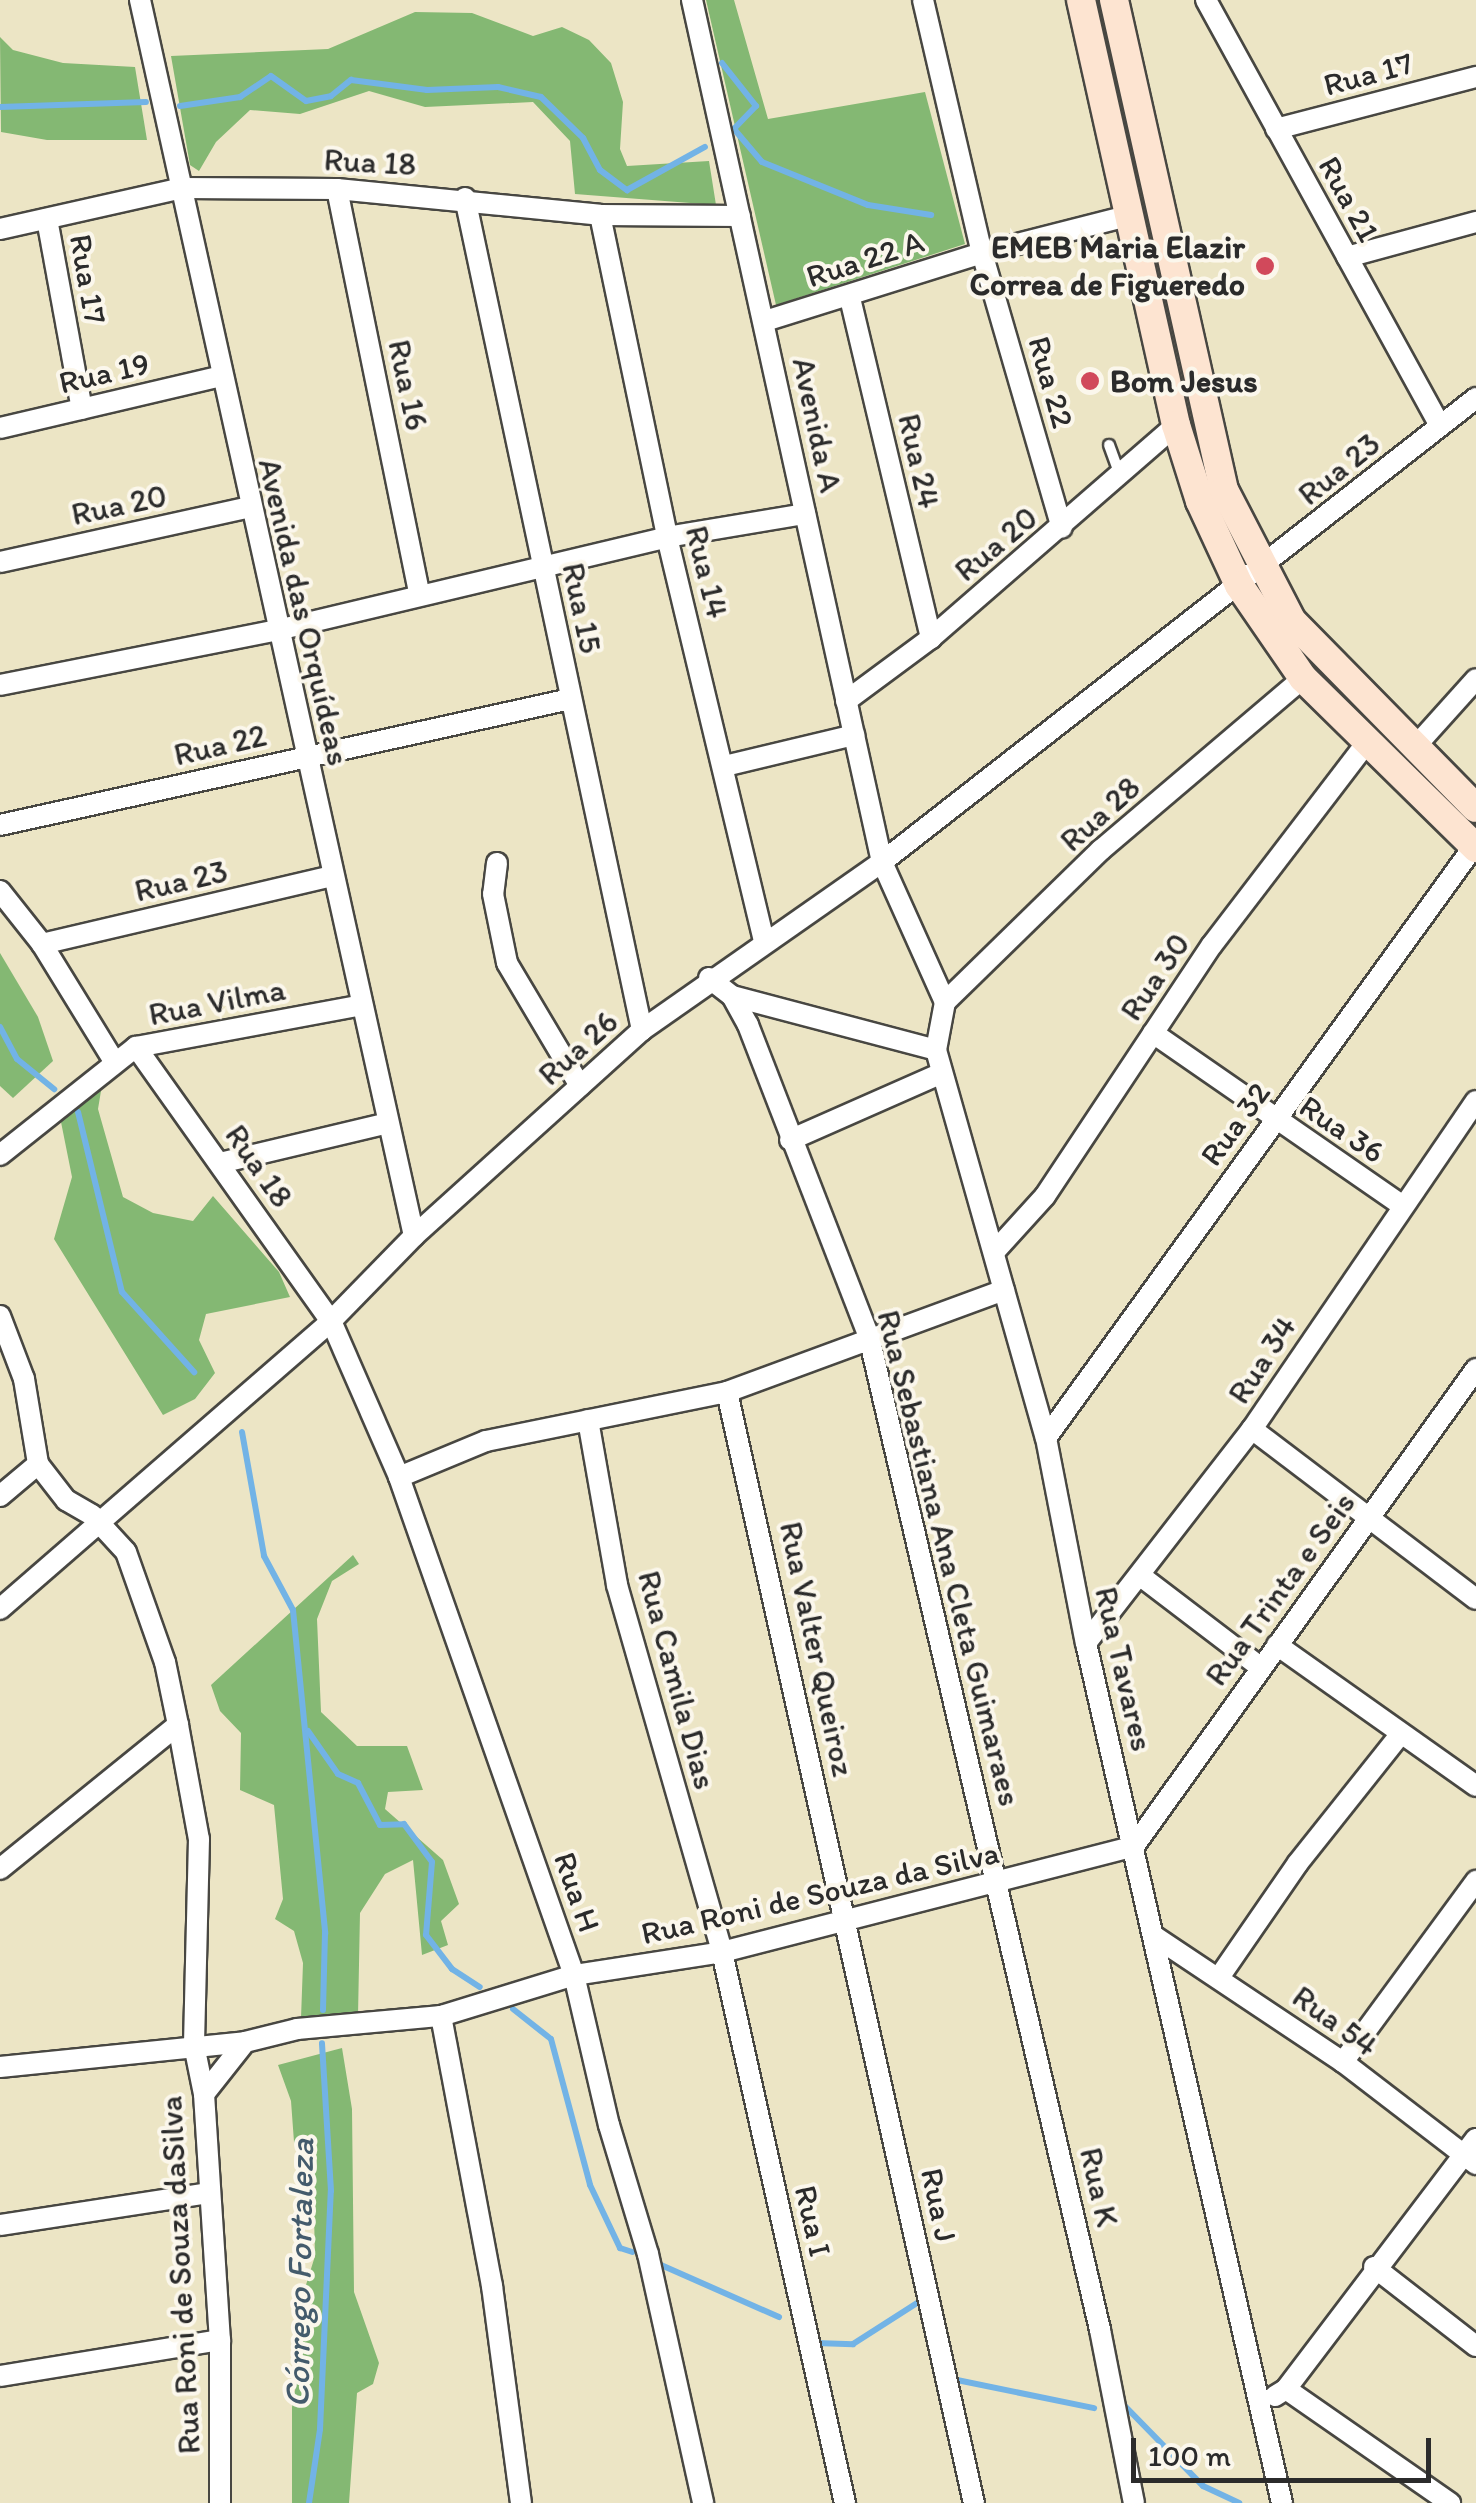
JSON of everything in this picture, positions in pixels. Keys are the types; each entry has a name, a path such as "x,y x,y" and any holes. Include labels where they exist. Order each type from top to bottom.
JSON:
{"street":[{"name":"Avenida das Orquídeas","path":"140,0 414,1236"},
{"name":"Avenida A","path":"692,0 882,862"},
{"name":"Rua 22","path":"923,0 982,253 1062,528"},
{"path":"1081,0 1176,425 1200,501 1250,577 1303,678 1475,847"},
{"path":"1114,0 1208,434 1250,577 1476,808"},
{"name":"Rua 21","path":"1206,0 1440,426"},
{"name":"Rua 17","path":"1276,130 1476,77"},
{"path":"982,253 1126,205 1156,184"},
{"name":"Rua 18","path":"0,229 182,188 337,189 465,198 600,215 740,216"},
{"name":"Rua 16","path":"337,189 419,592"},
{"name":"Rua 15","path":"465,198 642,1030"},
{"name":"Rua 14","path":"600,215 667,537 725,766 764,942"},
{"name":"Rua 17","path":"47,219 82,409"},
{"path":"1346,257 1476,222"},
{"name":"Rua 22 A","path":"765,321 850,298 982,253"},
{"name":"Rua 24","path":"850,298 931,638"},
{"name":"Rua 19","path":"0,428 221,376"},
{"name":"Rua 23","path":"1250,577 1476,398"},
{"name":"Rua 20","path":"846,701 931,638 1176,425"},
{"name":"Rua 20","path":"0,562 250,507"},
{"path":"0,685 278,630 419,592 667,537 805,514"},
{"name":"Rua 26","path":"0,1609 331,1321 414,1236 642,1030 709,978 882,862 1250,577"},
{"name":"Rua 28","path":"945,1002 1101,850 1303,678"},
{"path":"1414,748 1476,679"},
{"name":"Rua 22","path":"0,824 570,700"},
{"path":"725,766 854,735"},
{"name":"Rua 30","path":"996,1250 1044,1196 1212,945 1369,740"},
{"name":"Rua 32","path":"1046,1438 1475,847"},
{"path":"882,862 945,1002"},
{"path":"497,863 493,894 507,963 580,1086"},
{"name":"Rua 23","path":"42,944 333,876"},
{"path":"0,891 42,944 114,1060"},
{"path":"709,978 732,996 936,1050"},
{"name":"Rua Sebastiana Ana Cleta Guimaraes","path":"732,996 869,1337 999,1886"},
{"name":"Rua Tavares","path":"945,1002 936,1050 996,1250 1046,1438 1086,1644 1263,2404 1282,2503"},
{"name":"Rua Vilma","path":"0,1156 114,1060 136,1048 362,1004"},
{"name":"Rua 36","path":"1153,1033 1400,1204"},
{"name":"Rua 18","path":"136,1048 331,1321"},
{"path":"790,1140 942,1073"},
{"name":"Rua 34","path":"1086,1644 1142,1577 1252,1429 1400,1204 1476,1100"},
{"path":"220,1163 388,1124"},
{"path":"399,1477 486,1442 726,1392 1004,1290"},
{"name":"Rua H","path":"331,1321 399,1477 574,1975 608,2125 648,2254 703,2503"},
{"path":"0,1496 38,1464 24,1378 2,1323"},
{"name":"Rua Trinta e Seis","path":"1134,1846 1476,1369"},
{"name":"Rua Valter Queiroz","path":"726,1392 846,1920"},
{"name":"Rua Camila Dias","path":"588,1420 617,1585 722,1952"},
{"path":"1252,1429 1476,1599"},
{"name":"Rua Roni de Souza daSilva","path":"38,1464 66,1500 98,1520 126,1552 166,1662 199,1839 194,2045 204,2094 220,2340 220,2503"},
{"path":"1142,1577 1260,1667"},
{"path":"1277,1646 1399,1736 1476,1786"},
{"path":"0,1869 178,1725"},
{"path":"1220,1976 1298,1862 1399,1736"},
{"name":"Rua Roni de Souza da Silva","path":"194,2045 245,2042 297,2028 450,2013 574,1975 722,1952 999,1886 1134,1846"},
{"path":"1343,2062 1476,1881"},
{"name":"Rua K","path":"999,1886 1134,2503"},
{"name":"Rua J","path":"846,1920 974,2503"},
{"name":"Rua 54","path":"1154,1936 1220,1976 1472,2153"},
{"name":"Rua I","path":"722,1952 845,2503"},
{"path":"450,2013 521,2503"},
{"path":"204,2094 245,2042"},
{"path":"0,2067 194,2045"},
{"path":"1263,2404 1286,2389 1374,2267 1472,2153"},
{"path":"0,2226 210,2194"},
{"path":"1374,2267 1476,2346"},
{"path":"0,2376 220,2340"},
{"path":"1286,2389 1450,2503"}],"lane":[{"path":"1110,445 1120,476"}],"green space":[{"path":"706,0 734,0 768,119 925,92 965,244 776,305"},
{"path":"415,12 472,13 533,36 562,27 589,40 611,63 623,102 620,149 627,166 709,161 716,205 575,194 570,141 533,102 425,107 369,91 300,114 250,110 216,142 199,171 190,165 171,56 328,49"},
{"path":"0,37 13,50 63,63 135,67 147,140 47,140 1,132"},
{"path":"0,953 38,1017 53,1061 13,1098 0,1086"},
{"path":"102,1085 98,1109 123,1197 153,1213 193,1221 213,1196 279,1272 290,1297 206,1314 199,1340 215,1373 195,1399 163,1415 54,1239 72,1177 61,1122"},
{"path":"353,1555 359,1564 332,1581 317,1619 321,1712 357,1746 407,1746 423,1790 388,1792 385,1809 443,1860 459,1904 441,1921 448,1945 422,1955 413,1860 385,1874 360,1913 358,2016 301,2018 303,1963 294,1931 275,1919 283,1899 274,1805 240,1790 241,1733 220,1711 211,1685"},
{"path":"342,2048 352,2109 354,2292 379,2363 373,2384 357,2393 349,2503 292,2503 292,2407 300,2363 295,2320 315,2256 313,2176 294,2142 291,2101 278,2065"}],"waterway":[{"path":"722,63 756,106 734,129 762,162 868,205 931,215"},
{"path":"180,106 240,97 271,76 306,101 331,96 351,80 427,90 498,87 541,97 583,138 600,170 627,190 705,147"},
{"path":"0,107 146,102"},
{"name":"Córrego Fortaleza","path":"0,1027 17,1059 54,1089"},
{"name":"Córrego Fortaleza","path":"78,1112 122,1292 194,1372"},
{"name":"Córrego Fortaleza","path":"242,1432 264,1556 293,1610 325,1933 323,2010"},
{"name":"Córrego Fortaleza","path":"308,1731 338,1774 358,1783 380,1825 404,1824 432,1862 426,1935 452,1969 480,1987"},
{"name":"Córrego Fortaleza","path":"513,2009 551,2039 590,2185 620,2248 632,2252"},
{"name":"Córrego Fortaleza","path":"309,2503 320,2429 331,2191 322,2043"},
{"name":"Córrego Fortaleza","path":"661,2265 779,2317"},
{"name":"Córrego Fortaleza","path":"816,2343 853,2344 917,2303"},
{"name":"Córrego Fortaleza","path":"957,2380 1094,2408"},
{"name":"Córrego Fortaleza","path":"1120,2401 1203,2486 1239,2503"}],"place":[{"name":"EMEB Maria Elazir Correa de Figueredo","path":"1265,266"},
{"name":"Bom Jesus","path":"1090,381"}]}
